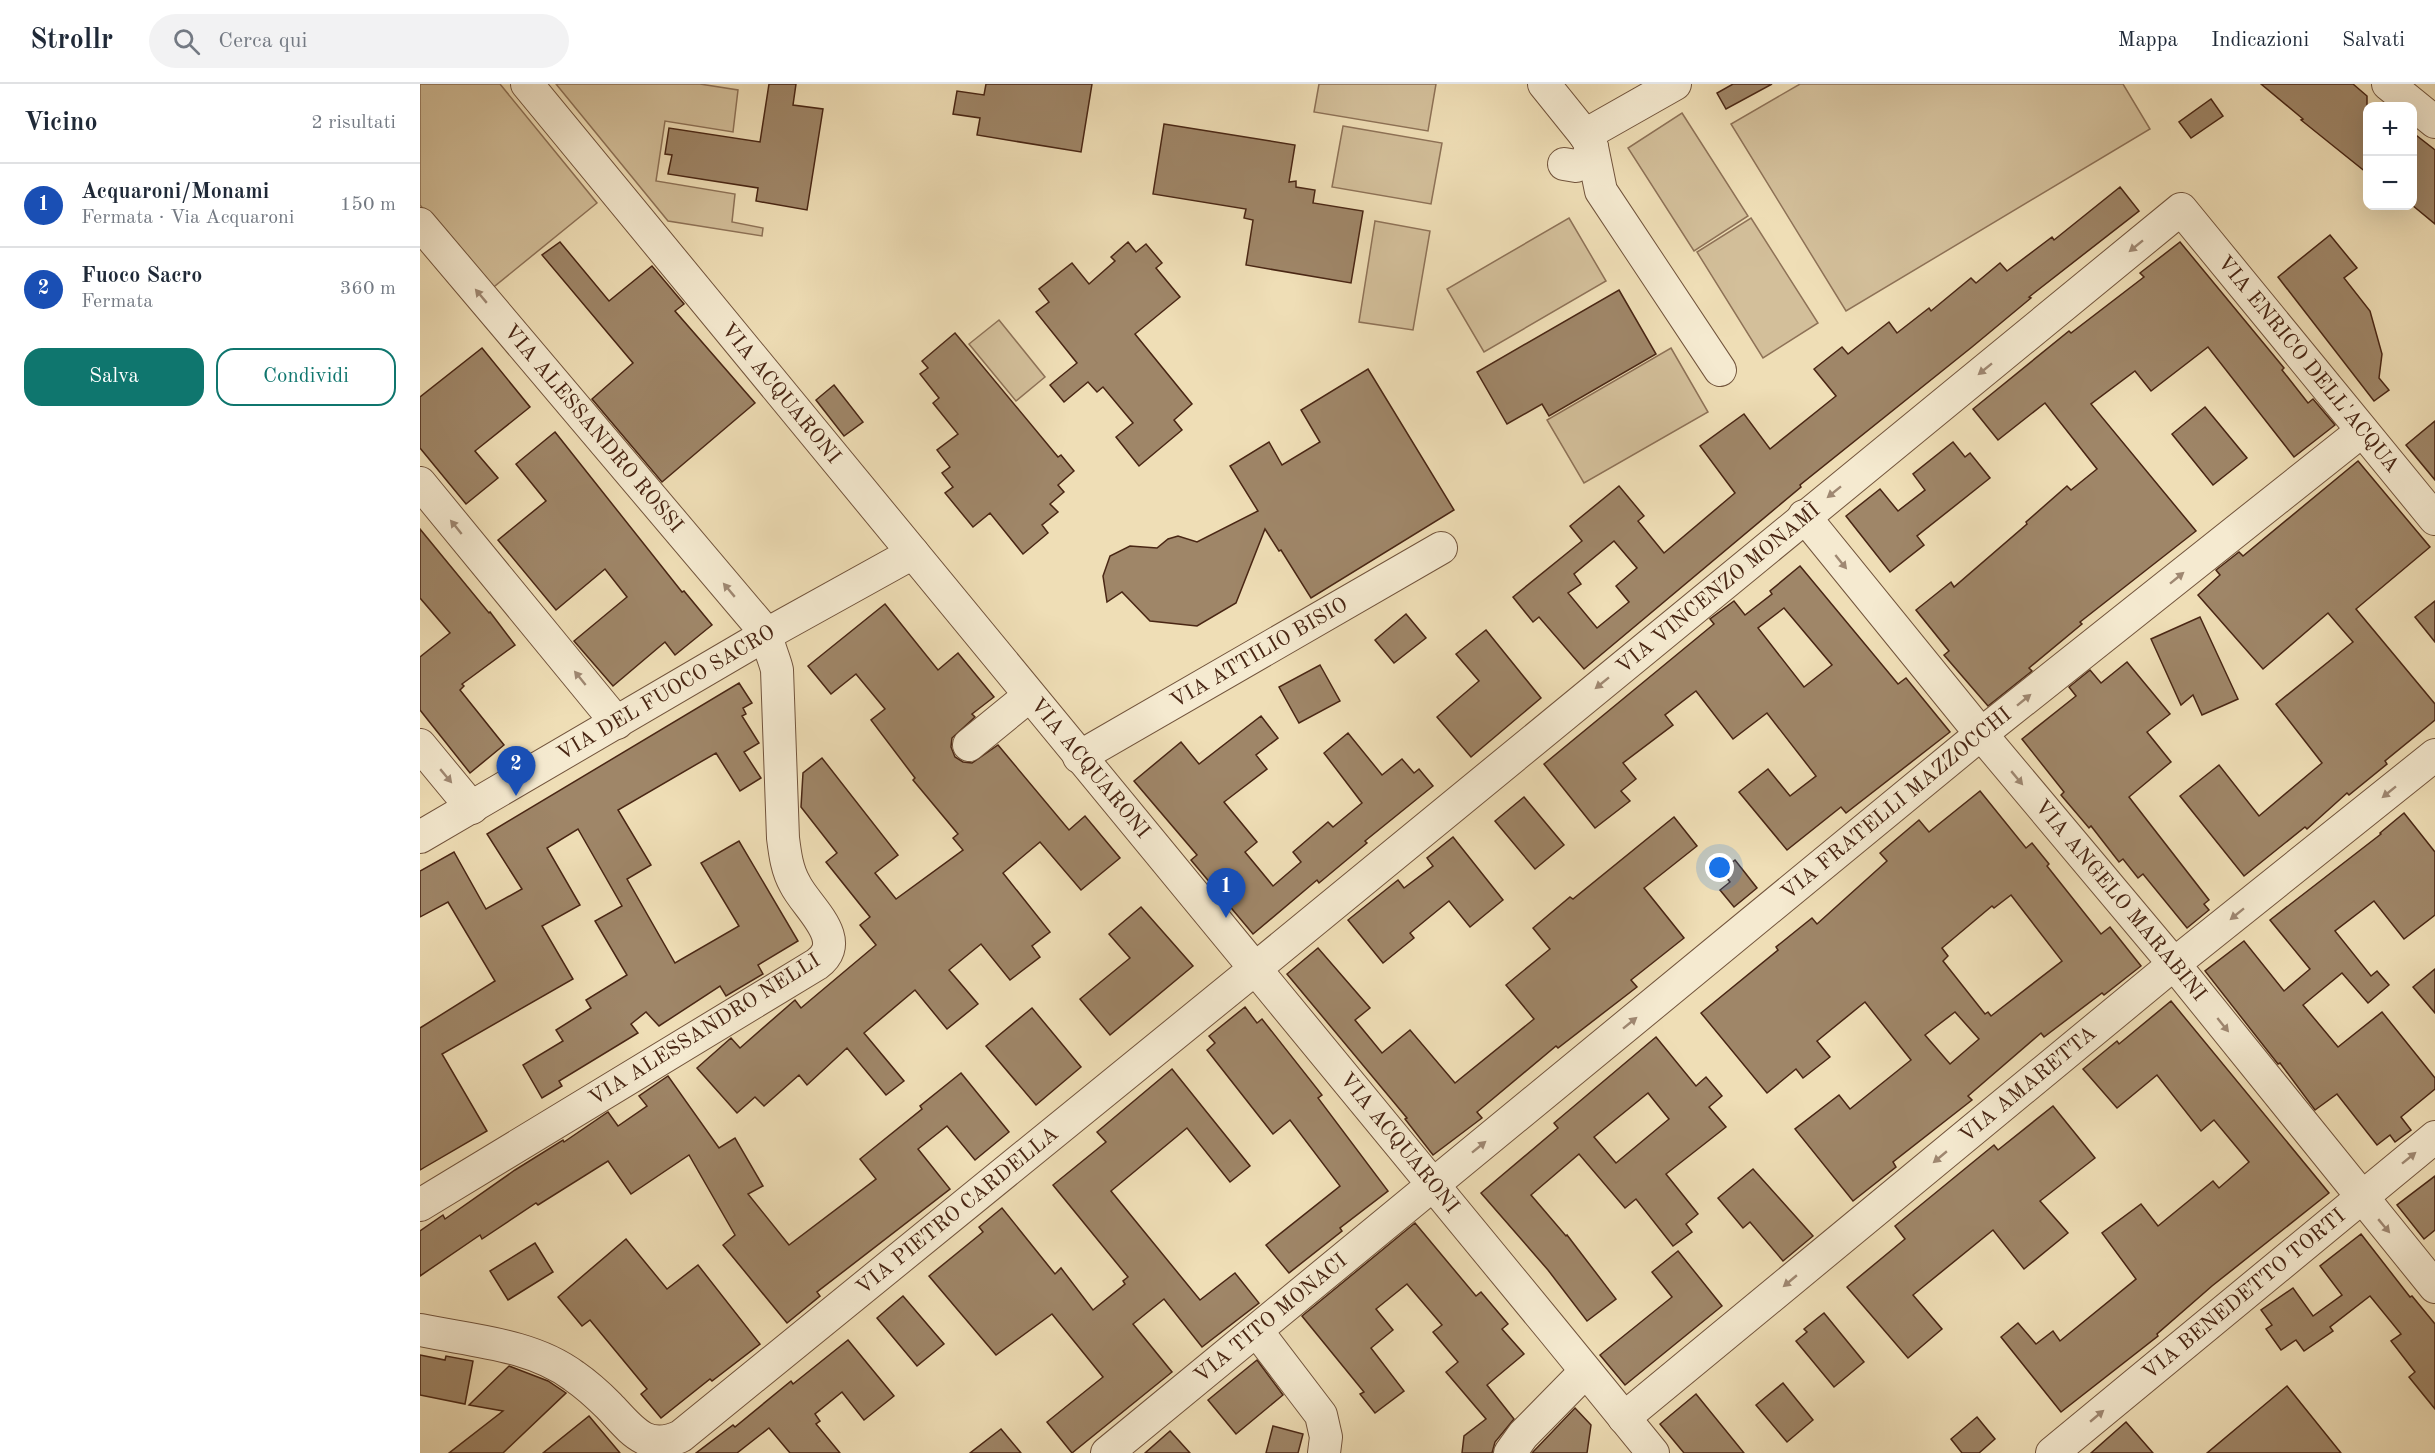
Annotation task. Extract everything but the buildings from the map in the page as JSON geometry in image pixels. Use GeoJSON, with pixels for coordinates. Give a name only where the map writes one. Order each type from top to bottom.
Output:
{"type":"FeatureCollection","features":[{"type":"Feature","properties":{"kind":"street","name":"VIA ACQUARONI"},"geometry":{"type":"LineString","coordinates":[[527,84],[1079,757],[1185,881],[1653,1453]]}},
{"type":"Feature","properties":{"kind":"street"},"geometry":{"type":"LineString","coordinates":[[1544,84],[1588,141],[1602,191],[1720,370]]}},
{"type":"Feature","properties":{"kind":"street"},"geometry":{"type":"LineString","coordinates":[[1588,141],[1675,84]]}},
{"type":"Feature","properties":{"kind":"street"},"geometry":{"type":"LineString","coordinates":[[2388,84],[2435,122]]}},
{"type":"Feature","properties":{"kind":"street"},"geometry":{"type":"LineString","coordinates":[[1564,164],[1576,166],[1586,160],[1588,141]]}},
{"type":"Feature","properties":{"kind":"street","name":"VIA ENRICO DELL'ACQUA"},"geometry":{"type":"LineString","coordinates":[[2181,209],[2435,519]]}},
{"type":"Feature","properties":{"kind":"street","name":"VIA VINCENZO MONAMÌ"},"geometry":{"type":"LineString","coordinates":[[1256,968],[1804,516],[2181,209]]}},
{"type":"Feature","properties":{"kind":"street","name":"VIA ALESSANDRO ROSSI"},"geometry":{"type":"LineString","coordinates":[[420,225],[767,634]]}},
{"type":"Feature","properties":{"kind":"street","name":"VIA FRATELLI MAZZOCCHI"},"geometry":{"type":"LineString","coordinates":[[1434,1184],[1981,734],[2362,431]]}},
{"type":"Feature","properties":{"kind":"street"},"geometry":{"type":"LineString","coordinates":[[420,483],[617,723]]}},
{"type":"Feature","properties":{"kind":"street","name":"VIA ANGELO MARABINI"},"geometry":{"type":"LineString","coordinates":[[1804,516],[1981,734],[2174,964],[2435,1287]]}},
{"type":"Feature","properties":{"kind":"street","name":"VIA ATTILIO BISIO"},"geometry":{"type":"LineString","coordinates":[[1079,757],[1441,548]]}},
{"type":"Feature","properties":{"kind":"street","name":"VIA DEL FUOCO SACRO"},"geometry":{"type":"LineString","coordinates":[[420,837],[767,634],[913,553]]}},
{"type":"Feature","properties":{"kind":"street","name":"VIA ALESSANDRO NELLI"},"geometry":{"type":"LineString","coordinates":[[420,1205],[825,957],[828,946],[827,931],[798,890],[787,864],[783,838],[777,670],[773,654],[768,646],[767,634]]}},
{"type":"Feature","properties":{"kind":"street"},"geometry":{"type":"LineString","coordinates":[[969,745],[1029,696]]}},
{"type":"Feature","properties":{"kind":"street"},"geometry":{"type":"LineString","coordinates":[[420,745],[472,808]]}},
{"type":"Feature","properties":{"kind":"street","name":"VIA AMARETTA"},"geometry":{"type":"LineString","coordinates":[[1624,1418],[2174,964],[2435,755]]}},
{"type":"Feature","properties":{"kind":"street","name":"VIA PIETRO CARDELLA"},"geometry":{"type":"LineString","coordinates":[[420,1330],[539,1356],[564,1370],[595,1393],[638,1437],[655,1443],[668,1442],[681,1436],[1256,968]]}},
{"type":"Feature","properties":{"kind":"street","name":"VIA BENEDETTO TORTI"},"geometry":{"type":"LineString","coordinates":[[2052,1453],[2435,1137]]}},
{"type":"Feature","properties":{"kind":"street","name":"VIA TITO MONACI"},"geometry":{"type":"LineString","coordinates":[[1107,1453],[1434,1184]]}},
{"type":"Feature","properties":{"kind":"street"},"geometry":{"type":"LineString","coordinates":[[1257,1331],[1318,1409],[1325,1430],[1324,1453]]}},
{"type":"Feature","properties":{"kind":"street"},"geometry":{"type":"LineString","coordinates":[[1510,1453],[1523,1435],[1585,1372]]}},
{"type":"Feature","properties":{"kind":"shaded area"},"geometry":{"type":"Polygon","coordinates":[[[420,84],[500,84],[597,203],[490,290],[420,205],[420,84]]]}},
{"type":"Feature","properties":{"kind":"shaded area"},"geometry":{"type":"Polygon","coordinates":[[[556,84],[700,84],[738,90],[733,132],[665,121],[656,181],[735,194],[732,222],[763,228],[762,236],[668,221],[556,84]]]}},
{"type":"Feature","properties":{"kind":"shaded area"},"geometry":{"type":"Polygon","coordinates":[[[1319,84],[1436,84],[1428,131],[1314,112],[1319,84]]]}},
{"type":"Feature","properties":{"kind":"shaded area"},"geometry":{"type":"Polygon","coordinates":[[[1800,84],[2123,84],[2150,129],[1846,311],[1731,124],[1800,84]]]}},
{"type":"Feature","properties":{"kind":"shaded area"},"geometry":{"type":"Polygon","coordinates":[[[1682,113],[1748,216],[1694,251],[1628,148],[1682,113]]]}},
{"type":"Feature","properties":{"kind":"shaded area"},"geometry":{"type":"Polygon","coordinates":[[[1343,126],[1442,143],[1431,204],[1332,187],[1343,126]]]}},
{"type":"Feature","properties":{"kind":"shaded area"},"geometry":{"type":"Polygon","coordinates":[[[1569,218],[1606,281],[1484,352],[1447,289],[1569,218]]]}},
{"type":"Feature","properties":{"kind":"shaded area"},"geometry":{"type":"Polygon","coordinates":[[[1751,218],[1818,323],[1763,358],[1697,252],[1751,218]]]}},
{"type":"Feature","properties":{"kind":"shaded area"},"geometry":{"type":"Polygon","coordinates":[[[1375,221],[1430,231],[1413,330],[1359,322],[1375,221]]]}},
{"type":"Feature","properties":{"kind":"shaded area"},"geometry":{"type":"Polygon","coordinates":[[[999,320],[1045,377],[1016,401],[969,344],[999,320]]]}},
{"type":"Feature","properties":{"kind":"shaded area"},"geometry":{"type":"Polygon","coordinates":[[[1671,348],[1708,412],[1584,483],[1547,420],[1671,348]]]}},
{"type":"Feature","properties":{"kind":"place","name":"Fuoco Sacro"},"geometry":{"type":"Point","coordinates":[516,796]}},
{"type":"Feature","properties":{"kind":"place","name":"Acquaroni/Monami"},"geometry":{"type":"Point","coordinates":[1226,918]}}]}
